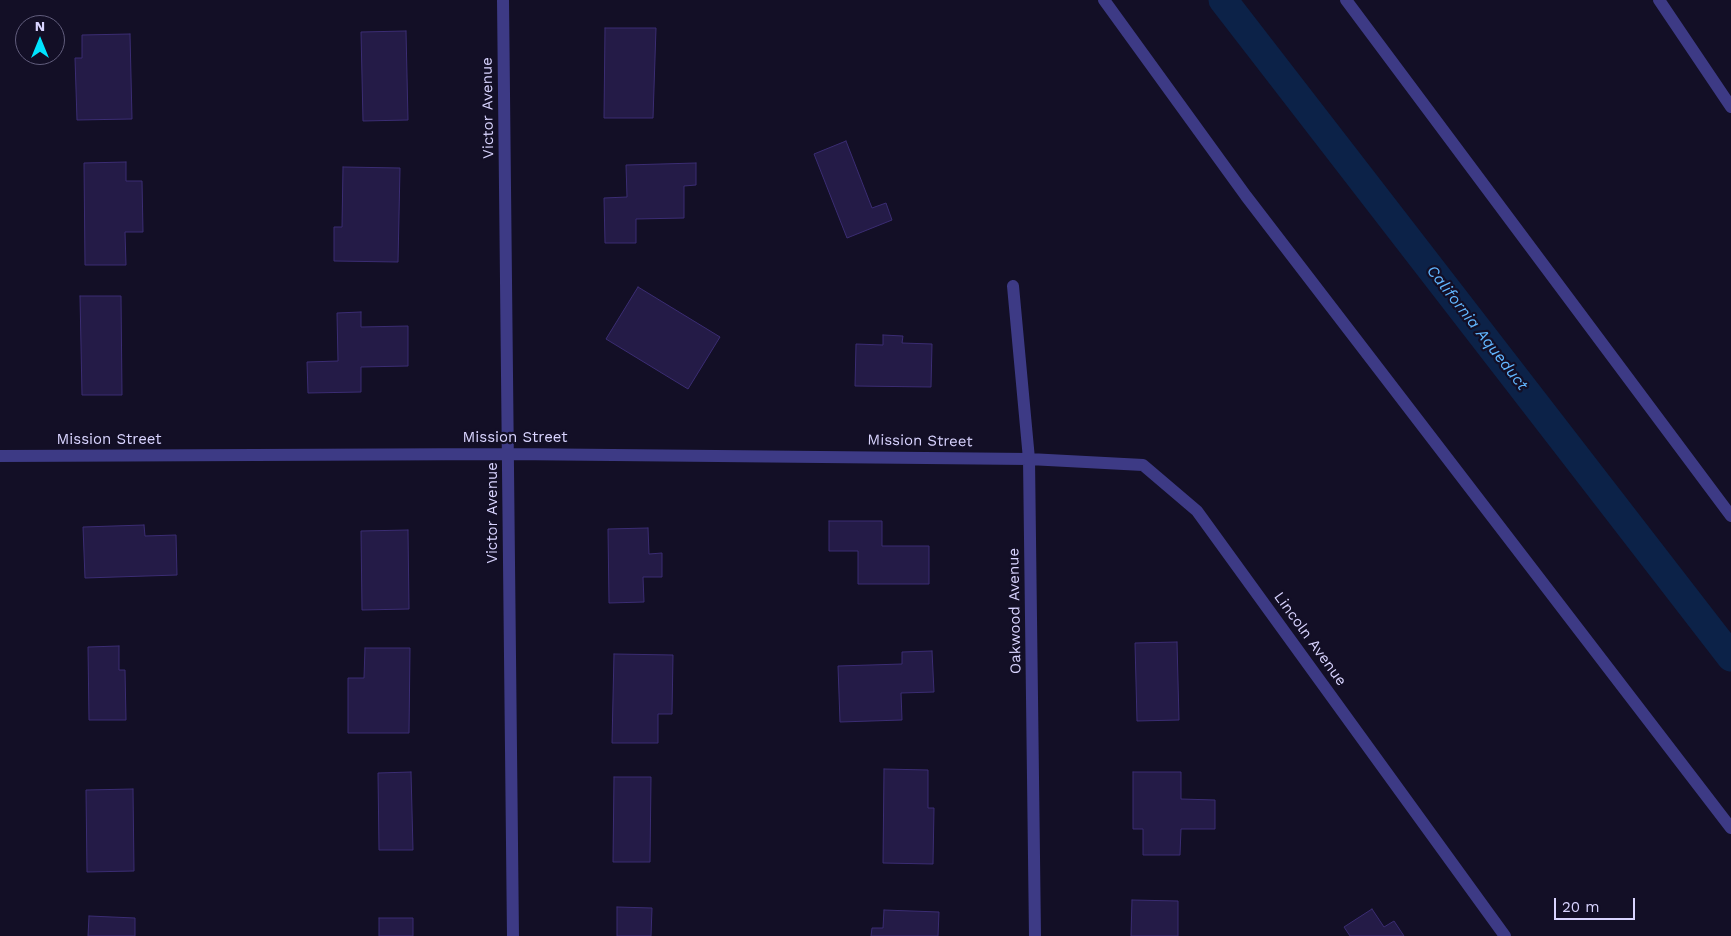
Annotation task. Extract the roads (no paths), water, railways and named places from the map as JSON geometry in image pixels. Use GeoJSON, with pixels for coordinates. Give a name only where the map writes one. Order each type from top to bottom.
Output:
{"type":"FeatureCollection","features":[{"type":"Feature","properties":{"kind":"street","name":"Victor Avenue"},"geometry":{"type":"LineString","coordinates":[[503,0],[513,936]]}},
{"type":"Feature","properties":{"kind":"street"},"geometry":{"type":"LineString","coordinates":[[1104,0],[1246,196],[1731,828]]}},
{"type":"Feature","properties":{"kind":"street"},"geometry":{"type":"LineString","coordinates":[[1346,0],[1731,516]]}},
{"type":"Feature","properties":{"kind":"street"},"geometry":{"type":"LineString","coordinates":[[1659,0],[1731,107]]}},
{"type":"Feature","properties":{"kind":"street","name":"Oakwood Avenue"},"geometry":{"type":"LineString","coordinates":[[1013,286],[1029,459],[1035,936]]}},
{"type":"Feature","properties":{"kind":"street","name":"Mission Street"},"geometry":{"type":"LineString","coordinates":[[0,456],[509,454],[1029,459]]}},
{"type":"Feature","properties":{"kind":"street","name":"Lincoln Avenue"},"geometry":{"type":"LineString","coordinates":[[1029,459],[1143,465],[1197,511],[1505,936]]}},
{"type":"Feature","properties":{"kind":"waterway","name":"California Aqueduct"},"geometry":{"type":"LineString","coordinates":[[1223,0],[1731,657]]}}]}
